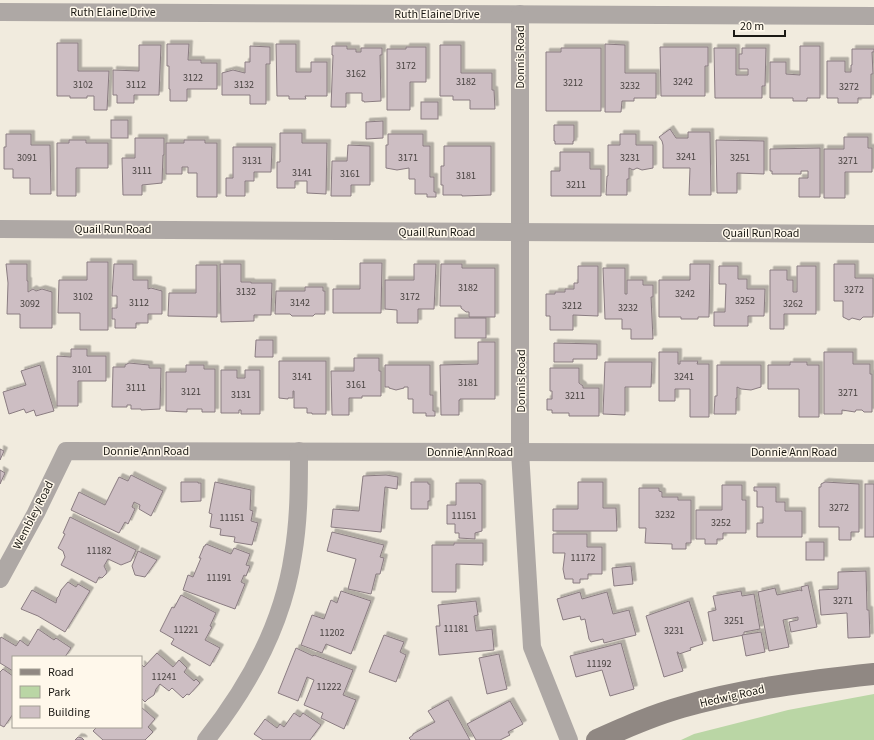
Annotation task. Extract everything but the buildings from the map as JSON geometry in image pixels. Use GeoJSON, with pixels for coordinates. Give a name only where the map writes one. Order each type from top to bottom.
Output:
{"type":"FeatureCollection","features":[{"type":"Feature","properties":{"kind":"street","name":"Ruth Elaine Drive"},"geometry":{"type":"LineString","coordinates":[[0,12],[874,16]]}},
{"type":"Feature","properties":{"kind":"street","name":"Donnis Road"},"geometry":{"type":"LineString","coordinates":[[520,14],[520,452],[532,647],[569,740]]}},
{"type":"Feature","properties":{"kind":"street","name":"Quail Run Road"},"geometry":{"type":"LineString","coordinates":[[0,229],[874,234]]}},
{"type":"Feature","properties":{"kind":"street","name":"Donnie Ann Road"},"geometry":{"type":"LineString","coordinates":[[66,451],[874,453]]}},
{"type":"Feature","properties":{"kind":"street","name":"Wembley Road"},"geometry":{"type":"LineString","coordinates":[[0,579],[36,513],[66,451]]}},
{"type":"Feature","properties":{"kind":"street"},"geometry":{"type":"LineString","coordinates":[[206,740],[233,705],[255,668],[272,630],[285,592],[294,554],[298,517],[299,451]]}},
{"type":"Feature","properties":{"kind":"street","name":"Hedwig Road"},"geometry":{"type":"LineString","coordinates":[[597,740],[681,707],[726,696],[774,686],[874,674]]}},
{"type":"Feature","properties":{"kind":"green space"},"geometry":{"type":"Polygon","coordinates":[[[874,694],[874,740],[681,740],[694,734],[788,710],[874,694]]]}}]}
